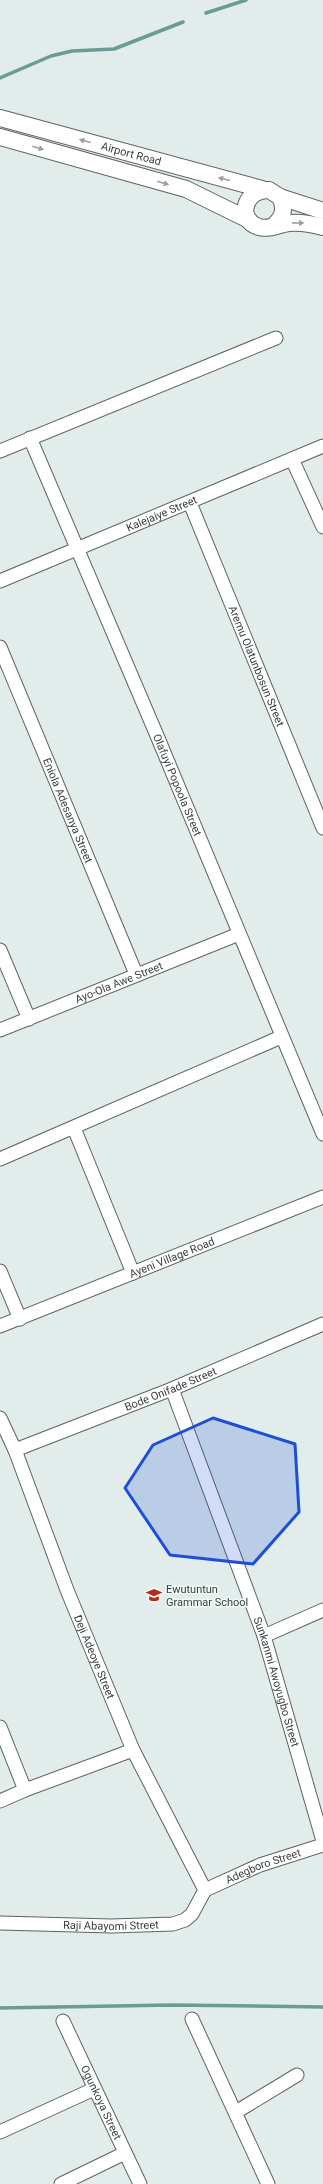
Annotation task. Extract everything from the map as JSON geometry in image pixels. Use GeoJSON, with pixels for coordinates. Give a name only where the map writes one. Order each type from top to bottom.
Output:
{"type":"FeatureCollection","features":[{"type":"Feature","properties":{"kind":"main road","name":"Airport Road"},"geometry":{"type":"LineString","coordinates":[[0,118],[262,189]]}},
{"type":"Feature","properties":{"kind":"main road","name":"Airport Road"},"geometry":{"type":"LineString","coordinates":[[0,137],[186,189],[249,220]]}},
{"type":"Feature","properties":{"kind":"main road"},"geometry":{"type":"LineString","coordinates":[[323,211],[280,197],[275,192],[262,189],[255,191],[247,201],[245,207],[249,220],[260,227],[298,223],[323,227]]}},
{"type":"Feature","properties":{"kind":"main road"},"geometry":{"type":"LineString","coordinates":[[273,226],[278,222],[284,210],[280,197]]}},
{"type":"Feature","properties":{"kind":"street"},"geometry":{"type":"LineString","coordinates":[[0,451],[276,338]]}},
{"type":"Feature","properties":{"kind":"street","name":"Olafuyi Popoola Street"},"geometry":{"type":"LineString","coordinates":[[30,438],[78,548],[281,1037],[323,1134]]}},
{"type":"Feature","properties":{"kind":"street","name":"Kalejaiye Street"},"geometry":{"type":"LineString","coordinates":[[0,582],[323,446]]}},
{"type":"Feature","properties":{"kind":"street"},"geometry":{"type":"LineString","coordinates":[[292,459],[323,527]]}},
{"type":"Feature","properties":{"kind":"street","name":"Aremu Olatunbosun Street"},"geometry":{"type":"LineString","coordinates":[[190,503],[323,828]]}},
{"type":"Feature","properties":{"kind":"street","name":"Eniola Adesanya Street"},"geometry":{"type":"LineString","coordinates":[[0,647],[136,974]]}},
{"type":"Feature","properties":{"kind":"street","name":"Ayo-Ola Awe Street"},"geometry":{"type":"LineString","coordinates":[[0,1030],[238,934]]}},
{"type":"Feature","properties":{"kind":"street"},"geometry":{"type":"LineString","coordinates":[[0,950],[28,1019]]}},
{"type":"Feature","properties":{"kind":"street"},"geometry":{"type":"LineString","coordinates":[[0,1159],[281,1037]]}},
{"type":"Feature","properties":{"kind":"street"},"geometry":{"type":"LineString","coordinates":[[74,1128],[133,1273]]}},
{"type":"Feature","properties":{"kind":"street","name":"Ayeni Village Road"},"geometry":{"type":"LineString","coordinates":[[0,1326],[323,1197]]}},
{"type":"Feature","properties":{"kind":"street"},"geometry":{"type":"LineString","coordinates":[[0,1271],[20,1318]]}},
{"type":"Feature","properties":{"kind":"street","name":"Bode Onifade Street"},"geometry":{"type":"LineString","coordinates":[[15,1450],[172,1389],[323,1324]]}},
{"type":"Feature","properties":{"kind":"street","name":"Sunkanmi Awoyugbo Street"},"geometry":{"type":"LineString","coordinates":[[172,1389],[264,1636],[323,1841]]}},
{"type":"Feature","properties":{"kind":"street","name":"Deji Adeoye Street"},"geometry":{"type":"LineString","coordinates":[[0,1418],[15,1450],[67,1590],[133,1750],[205,1890]]}},
{"type":"Feature","properties":{"kind":"street"},"geometry":{"type":"LineString","coordinates":[[264,1636],[323,1610]]}},
{"type":"Feature","properties":{"kind":"street"},"geometry":{"type":"LineString","coordinates":[[0,1727],[25,1790]]}},
{"type":"Feature","properties":{"kind":"street"},"geometry":{"type":"LineString","coordinates":[[0,1801],[25,1790],[133,1750]]}},
{"type":"Feature","properties":{"kind":"street","name":"Adegboro Street"},"geometry":{"type":"LineString","coordinates":[[205,1890],[260,1865],[323,1845]]}},
{"type":"Feature","properties":{"kind":"street","name":"Raji Abayomi Street"},"geometry":{"type":"LineString","coordinates":[[0,1923],[112,1926],[173,1924],[185,1920],[192,1914],[205,1890]]}},
{"type":"Feature","properties":{"kind":"street"},"geometry":{"type":"LineString","coordinates":[[192,2019],[268,2184]]}},
{"type":"Feature","properties":{"kind":"street","name":"Ogunkoya Street"},"geometry":{"type":"LineString","coordinates":[[63,2021],[94,2090],[140,2184]]}},
{"type":"Feature","properties":{"kind":"street"},"geometry":{"type":"LineString","coordinates":[[236,2112],[297,2075]]}},
{"type":"Feature","properties":{"kind":"street"},"geometry":{"type":"LineString","coordinates":[[0,2132],[94,2090]]}},
{"type":"Feature","properties":{"kind":"street"},"geometry":{"type":"LineString","coordinates":[[61,2184],[125,2153]]}},
{"type":"Feature","properties":{"kind":"highlighted area"},"geometry":{"type":"Polygon","coordinates":[[[213,1418],[295,1444],[299,1512],[253,1564],[170,1555],[125,1488],[153,1445],[213,1418]]]}},
{"type":"Feature","properties":{"kind":"waterway"},"geometry":{"type":"LineString","coordinates":[[206,13],[246,0]]}},
{"type":"Feature","properties":{"kind":"waterway"},"geometry":{"type":"LineString","coordinates":[[0,78],[51,56],[72,51],[114,49],[183,22]]}},
{"type":"Feature","properties":{"kind":"waterway"},"geometry":{"type":"LineString","coordinates":[[0,2008],[172,2005],[323,2007]]}},
{"type":"Feature","properties":{"kind":"place","name":"Ewutuntun Grammar School"},"geometry":{"type":"Point","coordinates":[154,1595]}}]}
